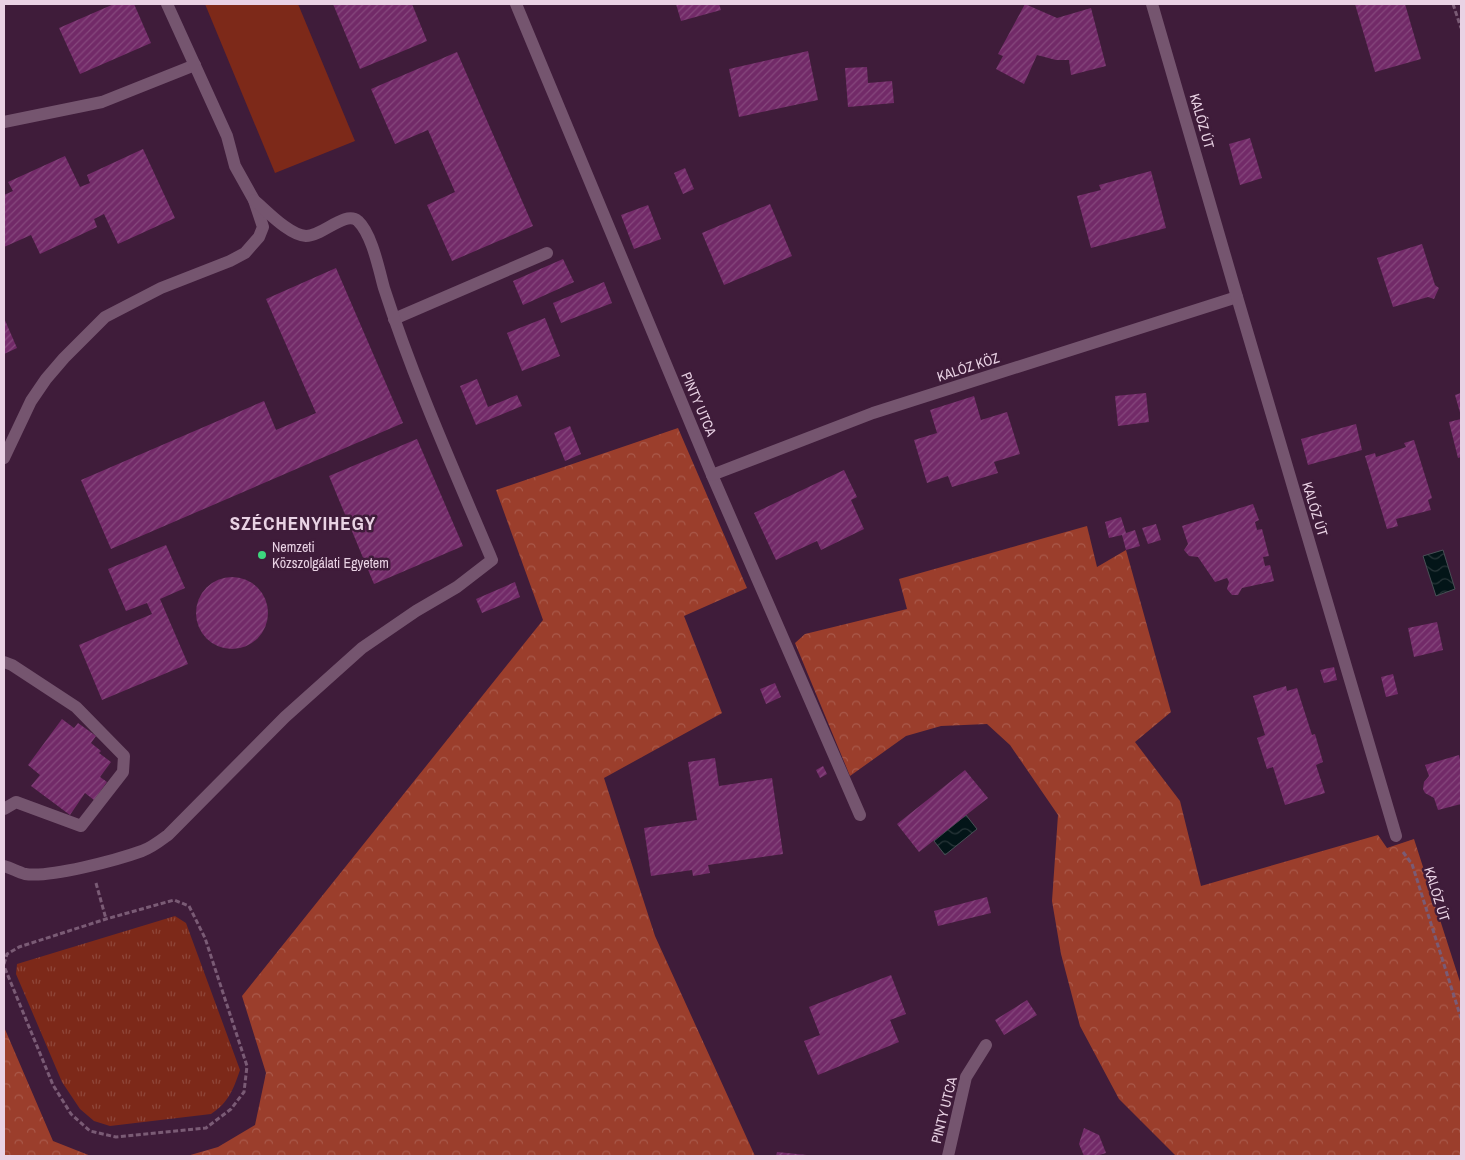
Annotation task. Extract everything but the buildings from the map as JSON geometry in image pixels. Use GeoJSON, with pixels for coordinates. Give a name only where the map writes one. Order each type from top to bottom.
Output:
{"type":"FeatureCollection","features":[{"type":"Feature","properties":{"kind":"street"},"geometry":{"type":"LineString","coordinates":[[4,458],[31,401],[46,379],[105,317],[161,288],[230,261],[245,253],[259,237],[262,227],[254,200],[235,166],[227,136],[167,4]]}},
{"type":"Feature","properties":{"kind":"street","name":"PINTY UTCA"},"geometry":{"type":"LineString","coordinates":[[516,4],[712,474],[860,814]]}},
{"type":"Feature","properties":{"kind":"street","name":"KALÓZ ÚT"},"geometry":{"type":"LineString","coordinates":[[1152,4],[1236,297],[1396,836]]}},
{"type":"Feature","properties":{"kind":"street"},"geometry":{"type":"LineString","coordinates":[[4,122],[102,102],[195,65]]}},
{"type":"Feature","properties":{"kind":"street"},"geometry":{"type":"LineString","coordinates":[[4,866],[25,874],[46,874],[92,865],[143,851],[168,835],[285,717],[362,648],[416,611],[457,587],[492,560],[415,379],[369,240],[362,225],[356,219],[348,218],[340,220],[334,226],[315,234],[300,235],[289,230],[254,200]]}},
{"type":"Feature","properties":{"kind":"street"},"geometry":{"type":"LineString","coordinates":[[394,319],[547,253]]}},
{"type":"Feature","properties":{"kind":"street","name":"KALÓZ KÖZ"},"geometry":{"type":"LineString","coordinates":[[712,474],[873,413],[1236,297]]}},
{"type":"Feature","properties":{"kind":"street"},"geometry":{"type":"LineString","coordinates":[[4,662],[12,665],[76,707],[124,756],[123,772],[81,826],[16,802],[4,809]]}},
{"type":"Feature","properties":{"kind":"street","name":"PINTY UTCA"},"geometry":{"type":"LineString","coordinates":[[948,1156],[966,1077],[986,1046]]}},
{"type":"Feature","properties":{"kind":"path"},"geometry":{"type":"LineString","coordinates":[[1453,4],[1461,28]]}},
{"type":"Feature","properties":{"kind":"path","name":"KALÓZ ÚT"},"geometry":{"type":"LineString","coordinates":[[1396,836],[1398,845],[1412,864],[1461,1018]]}},
{"type":"Feature","properties":{"kind":"path"},"geometry":{"type":"LineString","coordinates":[[92,865],[106,919]]}},
{"type":"Feature","properties":{"kind":"path"},"geometry":{"type":"LineString","coordinates":[[174,900],[189,906],[206,938],[247,1066],[244,1092],[231,1109],[206,1128],[116,1137],[90,1131],[71,1114],[53,1085],[4,965],[7,954],[19,947],[106,919],[174,900]]}},
{"type":"Feature","properties":{"kind":"green space"},"geometry":{"type":"Polygon","coordinates":[[[205,4],[298,4],[355,141],[275,173],[205,4]]]}},
{"type":"Feature","properties":{"kind":"green space"},"geometry":{"type":"Polygon","coordinates":[[[678,428],[747,588],[684,616],[722,713],[604,778],[655,936],[755,1156],[187,1156],[218,1147],[255,1125],[266,1073],[242,996],[543,620],[496,490],[678,428]]]}},
{"type":"Feature","properties":{"kind":"green space"},"geometry":{"type":"Polygon","coordinates":[[[1087,526],[1097,567],[1126,550],[1171,712],[1135,742],[1180,801],[1201,886],[1378,835],[1387,848],[1414,839],[1461,985],[1461,1156],[1176,1156],[1119,1099],[1080,1026],[1061,954],[1052,901],[1058,815],[1010,745],[987,724],[941,726],[906,736],[850,776],[795,643],[805,634],[907,609],[899,579],[1087,526]]]}},
{"type":"Feature","properties":{"kind":"green space"},"geometry":{"type":"Polygon","coordinates":[[[175,916],[186,923],[240,1070],[235,1084],[230,1095],[222,1105],[211,1114],[110,1126],[94,1121],[80,1109],[62,1082],[16,974],[17,964],[175,916]]]}},
{"type":"Feature","properties":{"kind":"green space"},"geometry":{"type":"Polygon","coordinates":[[[4,1027],[53,1141],[91,1156],[4,1156],[4,1027]]]}},
{"type":"Feature","properties":{"kind":"water"},"geometry":{"type":"Polygon","coordinates":[[[1443,550],[1455,589],[1436,596],[1423,556],[1443,550]]]}},
{"type":"Feature","properties":{"kind":"water"},"geometry":{"type":"Polygon","coordinates":[[[966,815],[977,829],[945,855],[934,841],[966,815]]]}},
{"type":"Feature","properties":{"kind":"place","name":"Nemzeti Közszolgálati Egyetem"},"geometry":{"type":"Point","coordinates":[262,555]}},
{"type":"Feature","properties":{"kind":"district","name":"SZÉCHENYIHEGY"},"geometry":{"type":"Point","coordinates":[303,523]}}]}
